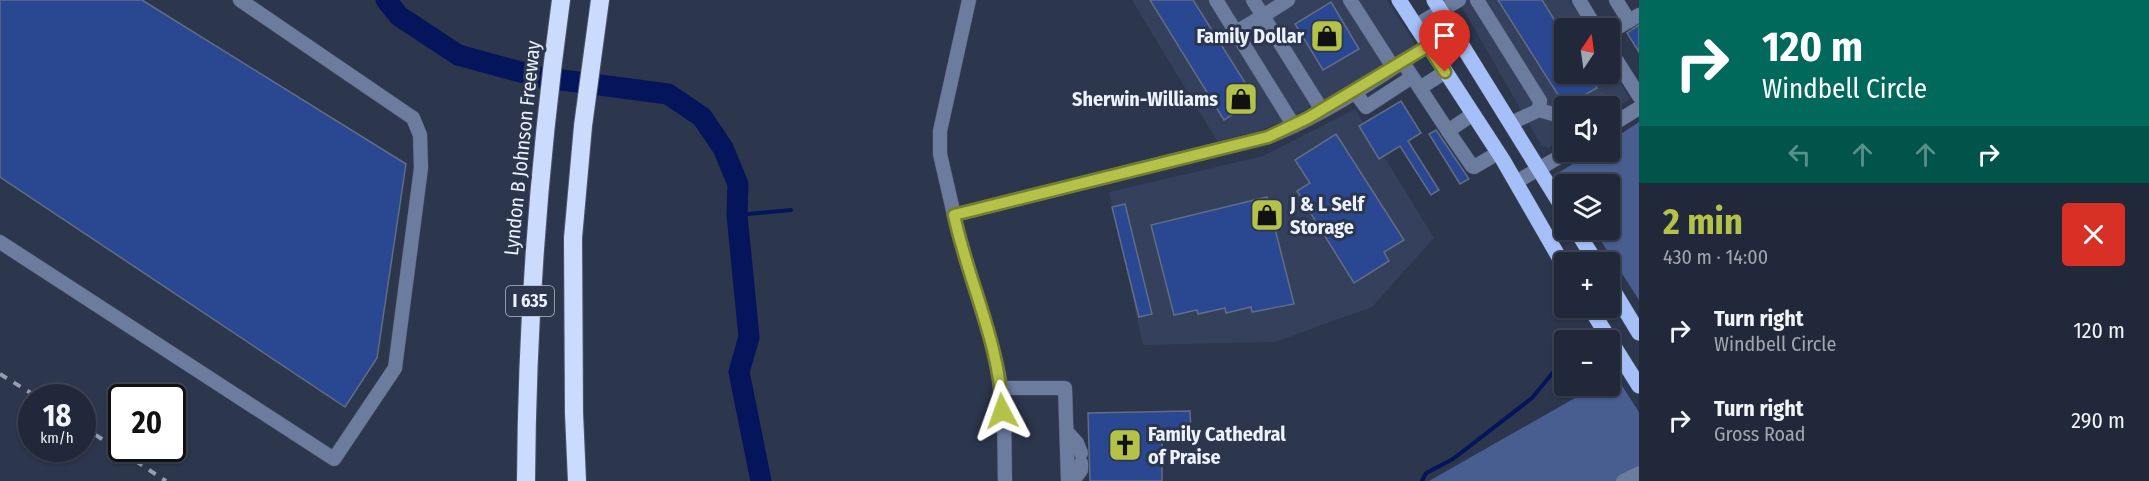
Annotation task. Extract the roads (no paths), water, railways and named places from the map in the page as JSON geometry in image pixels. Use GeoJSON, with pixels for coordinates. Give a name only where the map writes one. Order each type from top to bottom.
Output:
{"type":"FeatureCollection","features":[{"type":"Feature","properties":{"kind":"highway","name":"Lyndon B Johnson Freeway"},"geometry":{"type":"LineString","coordinates":[[526,481],[529,310],[545,121],[561,0]]}},
{"type":"Feature","properties":{"kind":"highway","name":"I 635"},"geometry":{"type":"LineString","coordinates":[[577,481],[574,413],[573,238],[583,126],[600,0]]}},
{"type":"Feature","properties":{"kind":"main road"},"geometry":{"type":"LineString","coordinates":[[1399,0],[1498,153],[1556,252]]}},
{"type":"Feature","properties":{"kind":"main road"},"geometry":{"type":"LineString","coordinates":[[1438,6],[1554,194]]}},
{"type":"Feature","properties":{"kind":"main road"},"geometry":{"type":"LineString","coordinates":[[1620,302],[1639,333]]}},
{"type":"Feature","properties":{"kind":"main road"},"geometry":{"type":"LineString","coordinates":[[1596,318],[1639,386]]}},
{"type":"Feature","properties":{"kind":"street"},"geometry":{"type":"LineString","coordinates":[[0,242],[334,459],[394,368],[421,168],[420,135],[412,118],[240,0]]}},
{"type":"Feature","properties":{"kind":"street"},"geometry":{"type":"LineString","coordinates":[[969,0],[940,131],[940,154],[964,258],[985,316],[1001,388],[1005,481]]}},
{"type":"Feature","properties":{"kind":"street"},"geometry":{"type":"LineString","coordinates":[[1216,0],[1294,126]]}},
{"type":"Feature","properties":{"kind":"street"},"geometry":{"type":"LineString","coordinates":[[1253,0],[1322,110]]}},
{"type":"Feature","properties":{"kind":"street"},"geometry":{"type":"LineString","coordinates":[[1236,32],[1288,0]]}},
{"type":"Feature","properties":{"kind":"street"},"geometry":{"type":"LineString","coordinates":[[1350,0],[1397,64],[1416,82],[1472,166],[1498,153]]}},
{"type":"Feature","properties":{"kind":"street"},"geometry":{"type":"LineString","coordinates":[[1415,26],[1438,6],[1459,0]]}},
{"type":"Feature","properties":{"kind":"street"},"geometry":{"type":"LineString","coordinates":[[1477,0],[1540,101],[1539,110]]}},
{"type":"Feature","properties":{"kind":"street"},"geometry":{"type":"LineString","coordinates":[[1579,0],[1590,18]]}},
{"type":"Feature","properties":{"kind":"street"},"geometry":{"type":"LineString","coordinates":[[1616,0],[1634,18],[1620,26]]}},
{"type":"Feature","properties":{"kind":"street"},"geometry":{"type":"LineString","coordinates":[[954,215],[1254,141],[1294,126],[1453,30]]}},
{"type":"Feature","properties":{"kind":"street"},"geometry":{"type":"LineString","coordinates":[[1620,66],[1639,96]]}},
{"type":"Feature","properties":{"kind":"street"},"geometry":{"type":"LineString","coordinates":[[1354,91],[1366,107],[1416,82],[1445,72]]}},
{"type":"Feature","properties":{"kind":"street"},"geometry":{"type":"LineString","coordinates":[[1620,117],[1639,108]]}},
{"type":"Feature","properties":{"kind":"street"},"geometry":{"type":"LineString","coordinates":[[1511,123],[1539,110],[1554,114]]}},
{"type":"Feature","properties":{"kind":"street"},"geometry":{"type":"LineString","coordinates":[[1448,131],[1473,114]]}},
{"type":"Feature","properties":{"kind":"street"},"geometry":{"type":"LineString","coordinates":[[1516,182],[1554,160]]}},
{"type":"Feature","properties":{"kind":"street"},"geometry":{"type":"LineString","coordinates":[[1001,388],[1065,388],[1068,481]]}},
{"type":"Feature","properties":{"kind":"street"},"geometry":{"type":"LineString","coordinates":[[1067,432],[1077,443],[1081,458],[1081,471],[1073,481]]}},
{"type":"Feature","properties":{"kind":"street"},"geometry":{"type":"LineString","coordinates":[[1623,481],[1639,473]]}},
{"type":"Feature","properties":{"kind":"waterway"},"geometry":{"type":"LineString","coordinates":[[386,0],[399,16],[458,55],[539,77],[668,94],[702,117],[723,148],[738,184],[737,215],[749,337],[739,372],[761,481]]}},
{"type":"Feature","properties":{"kind":"waterway"},"geometry":{"type":"LineString","coordinates":[[737,215],[791,210]]}},
{"type":"Feature","properties":{"kind":"waterway"},"geometry":{"type":"LineString","coordinates":[[1422,481],[1426,473],[1453,459],[1532,398],[1554,371]]}},
{"type":"Feature","properties":{"kind":"railway"},"geometry":{"type":"LineString","coordinates":[[0,374],[18,385]]}},
{"type":"Feature","properties":{"kind":"railway"},"geometry":{"type":"LineString","coordinates":[[96,435],[166,481]]}},
{"type":"Feature","properties":{"kind":"place","name":"Family Dollar"},"geometry":{"type":"Point","coordinates":[1327,36]}},
{"type":"Feature","properties":{"kind":"place","name":"Sherwin-Williams"},"geometry":{"type":"Point","coordinates":[1241,99]}},
{"type":"Feature","properties":{"kind":"place","name":"J & L Self Storage"},"geometry":{"type":"Point","coordinates":[1267,215]}},
{"type":"Feature","properties":{"kind":"place","name":"Family Cathedral of Praise"},"geometry":{"type":"Point","coordinates":[1125,445]}}]}
